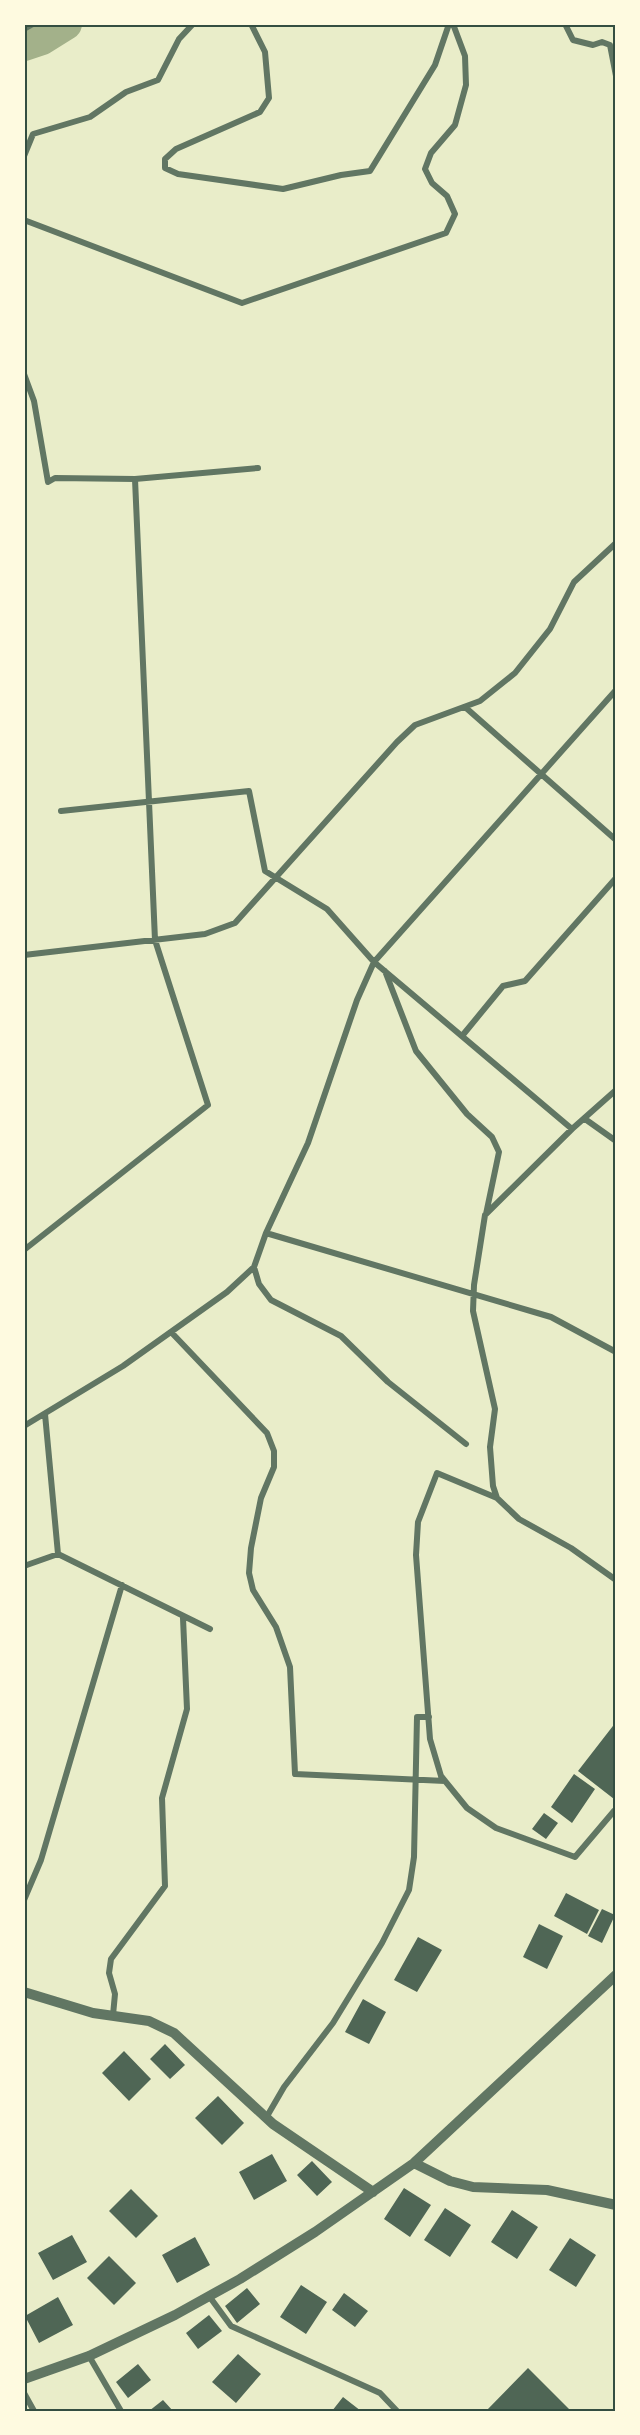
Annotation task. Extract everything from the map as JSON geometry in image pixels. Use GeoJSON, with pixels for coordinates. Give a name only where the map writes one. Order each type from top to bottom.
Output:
{"type":"FeatureCollection","features":[{"type":"Feature","properties":{"kind":"street"},"geometry":{"type":"LineString","coordinates":[[24,29],[33,24]]}},
{"type":"Feature","properties":{"kind":"street"},"geometry":{"type":"LineString","coordinates":[[24,156],[33,134],[90,117],[126,92],[158,80],[179,39],[193,24]]}},
{"type":"Feature","properties":{"kind":"street"},"geometry":{"type":"LineString","coordinates":[[251,24],[265,52],[269,98],[260,112],[176,149],[165,159],[165,168],[178,174],[283,189],[370,171],[435,65],[451,24]]}},
{"type":"Feature","properties":{"kind":"street"},"geometry":{"type":"LineString","coordinates":[[24,220],[242,303],[446,233],[455,214],[447,196],[432,183],[425,169],[431,153],[455,125],[466,86],[465,56],[451,24]]}},
{"type":"Feature","properties":{"kind":"street"},"geometry":{"type":"LineString","coordinates":[[565,24],[573,40],[592,45],[602,42],[610,45],[616,76]]}},
{"type":"Feature","properties":{"kind":"street"},"geometry":{"type":"LineString","coordinates":[[24,374],[34,401],[48,482],[55,478],[135,479],[258,468]]}},
{"type":"Feature","properties":{"kind":"street"},"geometry":{"type":"LineString","coordinates":[[24,1250],[208,1105],[155,940],[135,479]]}},
{"type":"Feature","properties":{"kind":"street"},"geometry":{"type":"LineString","coordinates":[[24,955],[206,934],[235,923],[275,876],[415,725],[480,701],[515,673],[550,628],[574,582],[616,543]]}},
{"type":"Feature","properties":{"kind":"street"},"geometry":{"type":"LineString","coordinates":[[24,1426],[123,1366],[227,1292],[254,1267],[266,1233],[308,1143],[357,1000],[374,962],[616,690]]}},
{"type":"Feature","properties":{"kind":"street"},"geometry":{"type":"LineString","coordinates":[[465,707],[616,840]]}},
{"type":"Feature","properties":{"kind":"street"},"geometry":{"type":"LineString","coordinates":[[61,811],[249,791],[265,871],[327,909],[374,962],[572,1129]]}},
{"type":"Feature","properties":{"kind":"street"},"geometry":{"type":"LineString","coordinates":[[462,1036],[503,986],[525,981],[616,878]]}},
{"type":"Feature","properties":{"kind":"street"},"geometry":{"type":"LineString","coordinates":[[385,971],[416,1051],[467,1114],[492,1137],[499,1152],[485,1215],[473,1295],[473,1311],[495,1409],[490,1447],[493,1486],[497,1498]]}},
{"type":"Feature","properties":{"kind":"street"},"geometry":{"type":"LineString","coordinates":[[485,1215],[572,1129],[616,1090]]}},
{"type":"Feature","properties":{"kind":"street"},"geometry":{"type":"LineString","coordinates":[[585,1119],[616,1141]]}},
{"type":"Feature","properties":{"kind":"street"},"geometry":{"type":"LineString","coordinates":[[266,1233],[550,1317],[616,1352]]}},
{"type":"Feature","properties":{"kind":"street"},"geometry":{"type":"LineString","coordinates":[[254,1267],[259,1284],[272,1300],[341,1336],[388,1382],[466,1444]]}},
{"type":"Feature","properties":{"kind":"street"},"geometry":{"type":"LineString","coordinates":[[171,1332],[267,1433],[274,1451],[273,1467],[261,1498],[251,1548],[249,1572],[253,1590],[276,1627],[290,1667],[295,1774],[446,1781]]}},
{"type":"Feature","properties":{"kind":"street"},"geometry":{"type":"LineString","coordinates":[[45,1414],[58,1554]]}},
{"type":"Feature","properties":{"kind":"street"},"geometry":{"type":"LineString","coordinates":[[616,1580],[571,1548],[519,1519],[497,1498],[437,1473],[418,1522],[416,1555],[430,1739],[441,1776],[467,1808],[496,1828],[575,1857],[614,1811],[616,1813]]}},
{"type":"Feature","properties":{"kind":"street"},"geometry":{"type":"LineString","coordinates":[[24,1566],[58,1554],[183,1618],[210,1629]]}},
{"type":"Feature","properties":{"kind":"street"},"geometry":{"type":"LineString","coordinates":[[24,1900],[41,1860],[122,1586]]}},
{"type":"Feature","properties":{"kind":"street"},"geometry":{"type":"LineString","coordinates":[[113,2015],[115,1994],[109,1973],[111,1959],[165,1886],[162,1798],[187,1709],[183,1618]]}},
{"type":"Feature","properties":{"kind":"street"},"geometry":{"type":"LineString","coordinates":[[266,2118],[284,2087],[333,2023],[382,1943],[409,1890],[414,1857],[417,1717],[429,1717]]}},
{"type":"Feature","properties":{"kind":"street"},"geometry":{"type":"LineString","coordinates":[[24,2379],[89,2356],[209,2296],[315,2232],[414,2163],[616,1975]]}},
{"type":"Feature","properties":{"kind":"street"},"geometry":{"type":"LineString","coordinates":[[24,1992],[69,2007],[149,2021],[174,2033],[266,2118],[373,2192]]}},
{"type":"Feature","properties":{"kind":"street"},"geometry":{"type":"LineString","coordinates":[[414,2163],[450,2181],[473,2187],[548,2190],[616,2205]]}},
{"type":"Feature","properties":{"kind":"street"},"geometry":{"type":"LineString","coordinates":[[209,2296],[231,2326],[380,2393],[397,2411]]}},
{"type":"Feature","properties":{"kind":"street"},"geometry":{"type":"LineString","coordinates":[[89,2356],[121,2411]]}},
{"type":"Feature","properties":{"kind":"street"},"geometry":{"type":"LineString","coordinates":[[24,2393],[34,2411]]}},
{"type":"Feature","properties":{"kind":"building"},"geometry":{"type":"Polygon","coordinates":[[[616,1722],[616,1796],[614,1799],[578,1771],[616,1722]]]}},
{"type":"Feature","properties":{"kind":"building"},"geometry":{"type":"Polygon","coordinates":[[[574,1774],[595,1789],[572,1823],[551,1807],[574,1774]]]}},
{"type":"Feature","properties":{"kind":"building"},"geometry":{"type":"Polygon","coordinates":[[[544,1813],[558,1823],[546,1839],[532,1829],[544,1813]]]}},
{"type":"Feature","properties":{"kind":"building"},"geometry":{"type":"Polygon","coordinates":[[[566,1893],[599,1910],[587,1934],[554,1916],[566,1893]]]}},
{"type":"Feature","properties":{"kind":"building"},"geometry":{"type":"Polygon","coordinates":[[[602,1909],[615,1915],[602,1943],[588,1936],[602,1909]]]}},
{"type":"Feature","properties":{"kind":"building"},"geometry":{"type":"Polygon","coordinates":[[[539,1924],[563,1936],[547,1969],[523,1957],[539,1924]]]}},
{"type":"Feature","properties":{"kind":"building"},"geometry":{"type":"Polygon","coordinates":[[[418,1937],[442,1950],[417,1992],[394,1980],[418,1937]]]}},
{"type":"Feature","properties":{"kind":"building"},"geometry":{"type":"Polygon","coordinates":[[[363,1999],[386,2012],[369,2044],[345,2032],[363,1999]]]}},
{"type":"Feature","properties":{"kind":"building"},"geometry":{"type":"Polygon","coordinates":[[[165,2044],[185,2065],[170,2079],[150,2059],[165,2044]]]}},
{"type":"Feature","properties":{"kind":"building"},"geometry":{"type":"Polygon","coordinates":[[[124,2051],[151,2079],[129,2101],[102,2073],[124,2051]]]}},
{"type":"Feature","properties":{"kind":"building"},"geometry":{"type":"Polygon","coordinates":[[[218,2096],[244,2123],[222,2145],[195,2118],[218,2096]]]}},
{"type":"Feature","properties":{"kind":"building"},"geometry":{"type":"Polygon","coordinates":[[[272,2154],[287,2181],[254,2200],[239,2172],[272,2154]]]}},
{"type":"Feature","properties":{"kind":"building"},"geometry":{"type":"Polygon","coordinates":[[[312,2161],[332,2182],[317,2196],[297,2175],[312,2161]]]}},
{"type":"Feature","properties":{"kind":"building"},"geometry":{"type":"Polygon","coordinates":[[[404,2188],[431,2205],[410,2237],[384,2219],[404,2188]]]}},
{"type":"Feature","properties":{"kind":"building"},"geometry":{"type":"Polygon","coordinates":[[[131,2189],[158,2216],[136,2238],[109,2211],[131,2189]]]}},
{"type":"Feature","properties":{"kind":"building"},"geometry":{"type":"Polygon","coordinates":[[[445,2208],[471,2225],[450,2257],[424,2240],[445,2208]]]}},
{"type":"Feature","properties":{"kind":"building"},"geometry":{"type":"Polygon","coordinates":[[[512,2210],[538,2227],[517,2259],[491,2242],[512,2210]]]}},
{"type":"Feature","properties":{"kind":"building"},"geometry":{"type":"Polygon","coordinates":[[[72,2235],[87,2262],[53,2280],[38,2253],[72,2235]]]}},
{"type":"Feature","properties":{"kind":"building"},"geometry":{"type":"Polygon","coordinates":[[[195,2237],[210,2265],[177,2283],[162,2255],[195,2237]]]}},
{"type":"Feature","properties":{"kind":"building"},"geometry":{"type":"Polygon","coordinates":[[[570,2238],[596,2255],[576,2287],[549,2270],[570,2238]]]}},
{"type":"Feature","properties":{"kind":"building"},"geometry":{"type":"Polygon","coordinates":[[[109,2256],[136,2283],[114,2305],[87,2278],[109,2256]]]}},
{"type":"Feature","properties":{"kind":"building"},"geometry":{"type":"Polygon","coordinates":[[[301,2285],[327,2302],[306,2334],[280,2317],[301,2285]]]}},
{"type":"Feature","properties":{"kind":"building"},"geometry":{"type":"Polygon","coordinates":[[[247,2288],[260,2304],[237,2323],[225,2306],[247,2288]]]}},
{"type":"Feature","properties":{"kind":"building"},"geometry":{"type":"Polygon","coordinates":[[[344,2293],[368,2311],[355,2327],[332,2310],[344,2293]]]}},
{"type":"Feature","properties":{"kind":"building"},"geometry":{"type":"Polygon","coordinates":[[[58,2297],[73,2325],[39,2343],[25,2316],[58,2297]]]}},
{"type":"Feature","properties":{"kind":"building"},"geometry":{"type":"Polygon","coordinates":[[[209,2315],[222,2331],[198,2349],[186,2333],[209,2315]]]}},
{"type":"Feature","properties":{"kind":"building"},"geometry":{"type":"Polygon","coordinates":[[[238,2354],[261,2374],[236,2403],[212,2382],[238,2354]]]}},
{"type":"Feature","properties":{"kind":"building"},"geometry":{"type":"Polygon","coordinates":[[[138,2364],[151,2380],[128,2398],[116,2382],[138,2364]]]}},
{"type":"Feature","properties":{"kind":"building"},"geometry":{"type":"Polygon","coordinates":[[[528,2368],[571,2411],[486,2411],[528,2368]]]}},
{"type":"Feature","properties":{"kind":"building"},"geometry":{"type":"Polygon","coordinates":[[[343,2397],[361,2411],[332,2411],[343,2397]]]}},
{"type":"Feature","properties":{"kind":"building"},"geometry":{"type":"Polygon","coordinates":[[[163,2400],[173,2411],[149,2411],[163,2400]]]}},
{"type":"Feature","properties":{"kind":"waterway"},"geometry":{"type":"LineString","coordinates":[[24,45],[42,39],[66,24]]}}]}
